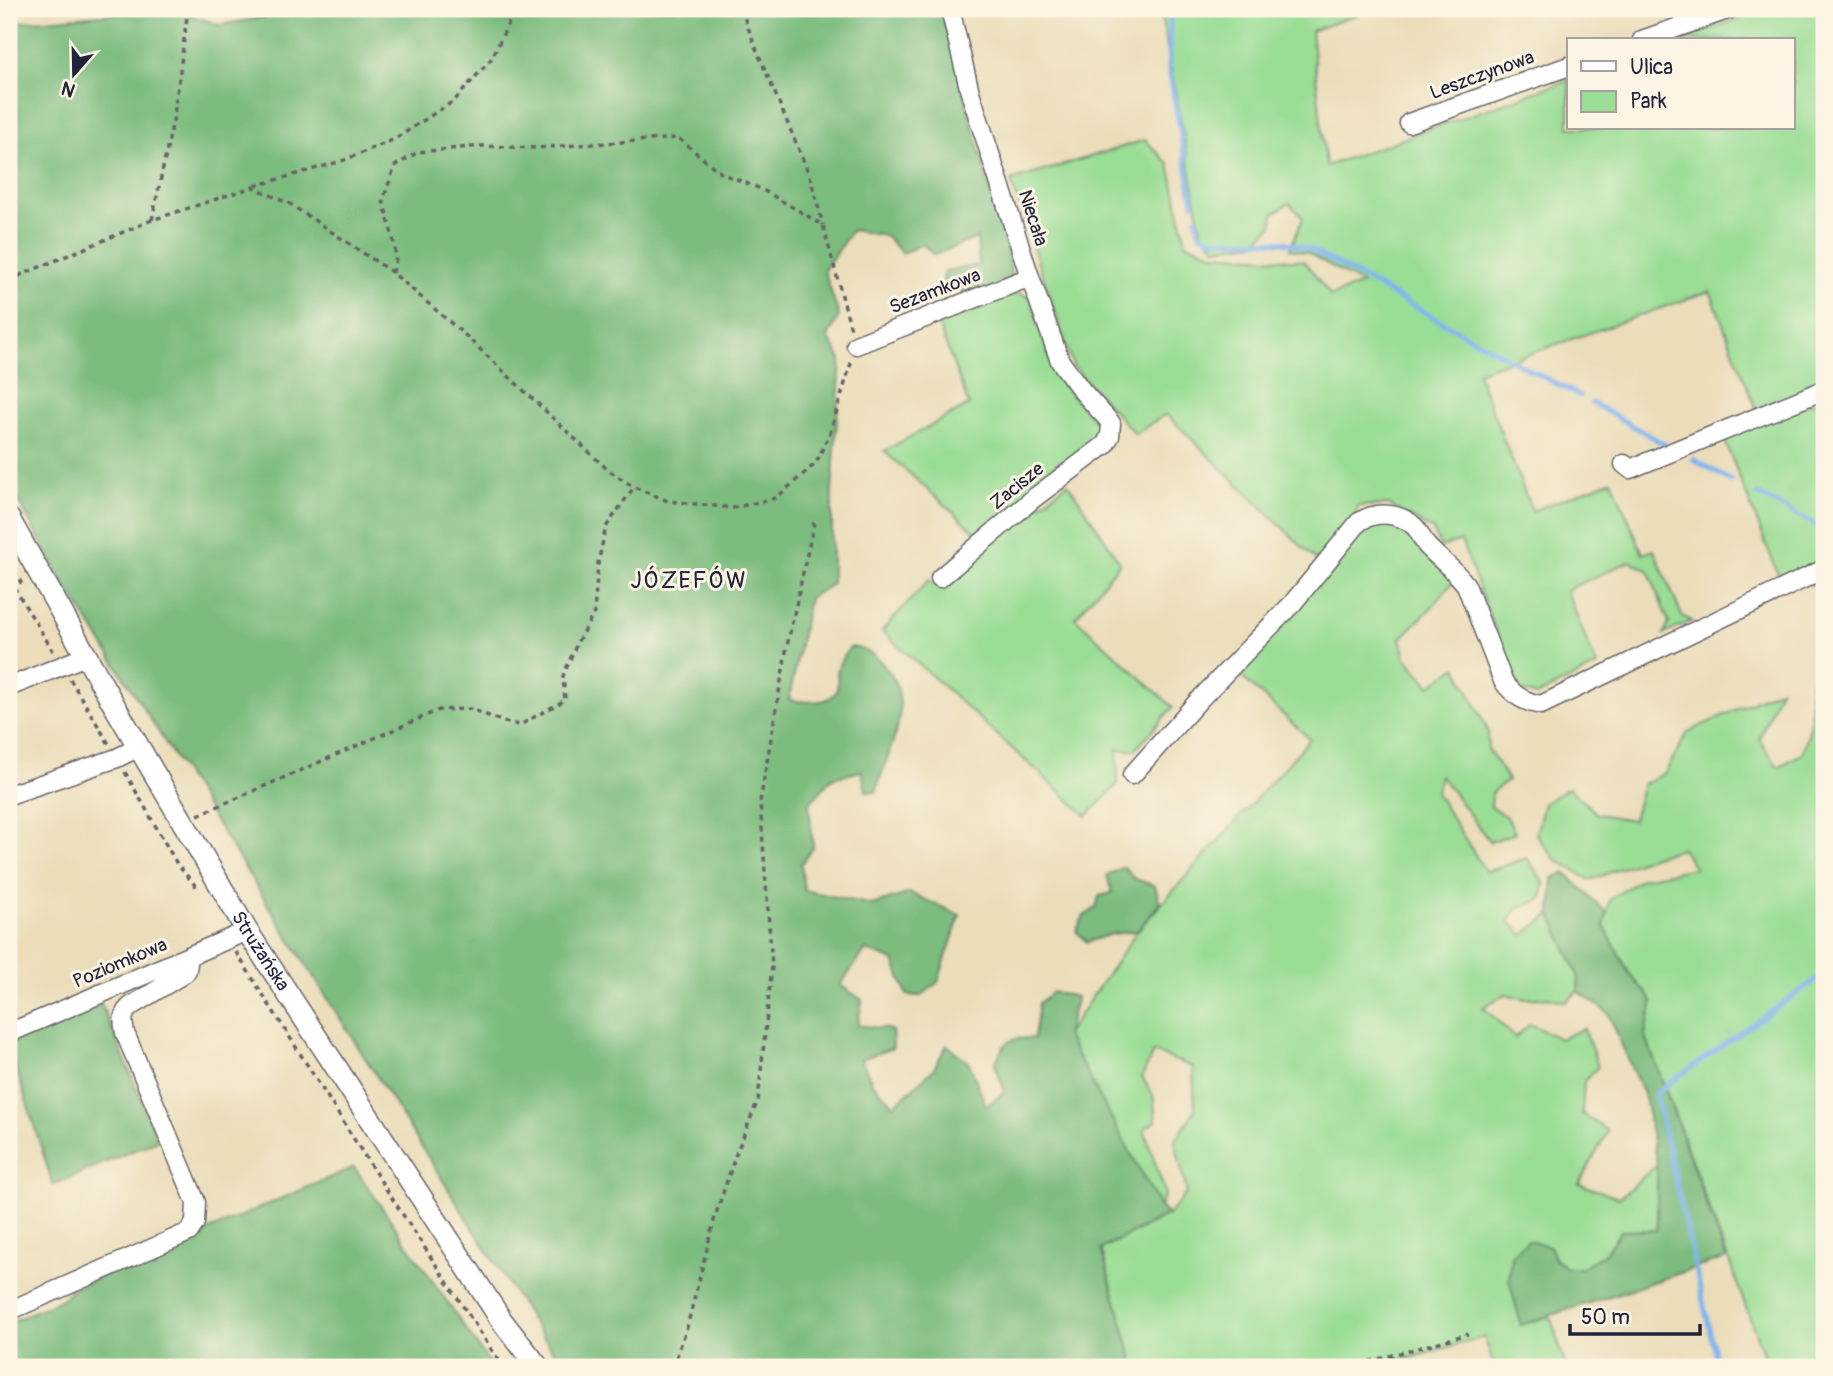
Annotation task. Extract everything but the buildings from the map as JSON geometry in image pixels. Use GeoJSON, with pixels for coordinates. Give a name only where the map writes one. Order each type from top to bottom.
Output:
{"type":"FeatureCollection","features":[{"type":"Feature","properties":{"kind":"main road","name":"Strużańska"},"geometry":{"type":"LineString","coordinates":[[10,525],[139,747],[238,935],[495,1309],[538,1367]]}},
{"type":"Feature","properties":{"kind":"street","name":"Niecała"},"geometry":{"type":"LineString","coordinates":[[950,9],[970,92],[1060,361],[1111,423]]}},
{"type":"Feature","properties":{"kind":"street"},"geometry":{"type":"LineString","coordinates":[[1648,38],[1730,9]]}},
{"type":"Feature","properties":{"kind":"street","name":"Leszczynowa"},"geometry":{"type":"LineString","coordinates":[[1409,123],[1567,67]]}},
{"type":"Feature","properties":{"kind":"street","name":"Sezamkowa"},"geometry":{"type":"LineString","coordinates":[[856,345],[1030,277]]}},
{"type":"Feature","properties":{"kind":"street"},"geometry":{"type":"LineString","coordinates":[[1624,464],[1630,469],[1824,390]]}},
{"type":"Feature","properties":{"kind":"street","name":"Zacisze"},"geometry":{"type":"LineString","coordinates":[[940,578],[1034,498],[1105,445],[1110,436],[1111,423]]}},
{"type":"Feature","properties":{"kind":"street"},"geometry":{"type":"LineString","coordinates":[[1132,775],[1199,700],[1292,604],[1365,518],[1383,514],[1397,516],[1415,527],[1426,545],[1466,585],[1503,681],[1509,690],[1528,703],[1541,705],[1824,569]]}},
{"type":"Feature","properties":{"kind":"street"},"geometry":{"type":"LineString","coordinates":[[9,687],[86,656]]}},
{"type":"Feature","properties":{"kind":"street"},"geometry":{"type":"LineString","coordinates":[[9,795],[117,758],[139,747]]}},
{"type":"Feature","properties":{"kind":"street","name":"Poziomkowa"},"geometry":{"type":"LineString","coordinates":[[9,1033],[238,935]]}},
{"type":"Feature","properties":{"kind":"street"},"geometry":{"type":"LineString","coordinates":[[9,1311],[189,1232],[195,1223],[195,1202],[125,1033],[123,1017],[125,1010],[185,973],[189,957]]}},
{"type":"Feature","properties":{"kind":"path"},"geometry":{"type":"LineString","coordinates":[[152,220],[174,116],[188,9]]}},
{"type":"Feature","properties":{"kind":"path"},"geometry":{"type":"LineString","coordinates":[[9,280],[152,220],[342,161],[394,139],[455,100],[492,58],[515,9]]}},
{"type":"Feature","properties":{"kind":"path"},"geometry":{"type":"LineString","coordinates":[[253,187],[290,204],[393,273],[466,336],[608,470],[634,487],[668,501],[733,508],[776,498],[817,463],[834,421],[856,345],[810,176],[741,9]]}},
{"type":"Feature","properties":{"kind":"path"},"geometry":{"type":"LineString","coordinates":[[393,273],[396,258],[383,200],[395,166],[418,152],[482,146],[536,148],[678,138],[721,173],[761,188],[823,225]]}},
{"type":"Feature","properties":{"kind":"path"},"geometry":{"type":"LineString","coordinates":[[195,817],[439,710],[471,709],[504,722],[520,724],[565,700],[564,676],[578,641],[594,613],[598,563],[606,527],[634,487]]}},
{"type":"Feature","properties":{"kind":"path"},"geometry":{"type":"LineString","coordinates":[[673,1367],[687,1327],[715,1217],[758,1100],[772,966],[760,802],[787,646],[815,518]]}},
{"type":"Feature","properties":{"kind":"path"},"geometry":{"type":"LineString","coordinates":[[9,579],[117,758],[177,864],[201,891]]}},
{"type":"Feature","properties":{"kind":"path"},"geometry":{"type":"LineString","coordinates":[[238,935],[371,1166],[505,1367]]}},
{"type":"Feature","properties":{"kind":"path"},"geometry":{"type":"LineString","coordinates":[[1350,1367],[1468,1334]]}},
{"type":"Feature","properties":{"kind":"green space"},"geometry":{"type":"Polygon","coordinates":[[[9,9],[13,9],[10,23],[171,9],[220,25],[311,9],[941,9],[1010,262],[1011,287],[980,296],[942,285],[945,271],[979,265],[977,238],[934,255],[923,244],[902,253],[886,236],[852,230],[824,270],[839,316],[828,337],[841,359],[832,492],[832,584],[809,598],[789,700],[816,702],[834,694],[838,686],[838,667],[850,647],[870,653],[886,668],[895,682],[900,713],[876,792],[866,791],[862,771],[832,778],[809,804],[813,847],[801,864],[804,890],[872,905],[910,893],[960,915],[938,982],[921,996],[907,995],[894,961],[866,950],[840,985],[862,1000],[858,1025],[892,1030],[893,1048],[861,1059],[872,1083],[894,1105],[932,1071],[947,1045],[969,1063],[986,1106],[1005,1092],[995,1064],[1005,1045],[1013,1040],[1034,1038],[1039,1003],[1053,992],[1077,997],[1066,1035],[1160,1207],[1168,1215],[1101,1249],[1135,1367],[564,1367],[530,1318],[54,567],[9,483],[9,9]]]}},
{"type":"Feature","properties":{"kind":"green space"},"geometry":{"type":"Polygon","coordinates":[[[1160,9],[1373,9],[1311,31],[1326,166],[1567,81],[1567,130],[1794,130],[1794,38],[1685,38],[1768,9],[1824,9],[1824,384],[1757,411],[1710,291],[1477,372],[1532,511],[1612,480],[1643,554],[1654,550],[1682,616],[1692,621],[1664,634],[1669,623],[1648,570],[1630,561],[1566,590],[1597,666],[1536,696],[1518,690],[1461,541],[1441,547],[1433,530],[1388,505],[1358,506],[1355,517],[1317,561],[1166,414],[1135,434],[1073,366],[1011,181],[1145,140],[1169,164],[1186,243],[1215,254],[1304,261],[1331,296],[1362,284],[1308,253],[1290,249],[1303,218],[1289,203],[1273,214],[1272,226],[1254,243],[1217,248],[1202,234],[1160,9]]]}},
{"type":"Feature","properties":{"kind":"green space"},"geometry":{"type":"Polygon","coordinates":[[[1019,293],[1031,298],[1054,375],[1102,429],[1100,442],[978,534],[884,451],[969,405],[938,324],[1019,293]]]}},
{"type":"Feature","properties":{"kind":"green space"},"geometry":{"type":"Polygon","coordinates":[[[1824,398],[1824,588],[1780,579],[1723,436],[1824,398]]]}},
{"type":"Feature","properties":{"kind":"green space"},"geometry":{"type":"Polygon","coordinates":[[[1068,483],[1120,563],[1075,618],[1173,707],[1135,750],[1117,750],[1118,784],[1087,816],[882,631],[929,580],[939,588],[950,575],[1068,483]]]}},
{"type":"Feature","properties":{"kind":"green space"},"geometry":{"type":"Polygon","coordinates":[[[1393,522],[1414,535],[1453,582],[1401,638],[1406,658],[1430,686],[1457,667],[1488,731],[1488,749],[1508,780],[1492,792],[1491,807],[1507,817],[1515,833],[1490,842],[1440,775],[1436,793],[1486,872],[1527,858],[1544,883],[1542,899],[1517,909],[1509,921],[1523,935],[1551,914],[1579,977],[1578,991],[1566,1002],[1548,997],[1525,999],[1506,994],[1483,1007],[1515,1038],[1530,1024],[1560,1039],[1584,1028],[1598,1067],[1584,1081],[1582,1114],[1608,1131],[1579,1184],[1619,1198],[1657,1165],[1657,1230],[1621,1231],[1604,1254],[1581,1268],[1567,1268],[1554,1259],[1521,1325],[1550,1316],[1566,1367],[1495,1367],[1484,1337],[1379,1367],[1135,1367],[1101,1249],[1168,1215],[1187,1193],[1175,1141],[1195,1110],[1193,1067],[1153,1052],[1142,1077],[1153,1095],[1156,1121],[1144,1129],[1165,1193],[1160,1207],[1066,1035],[1137,931],[1310,739],[1235,671],[1370,524],[1393,522]]]}},
{"type":"Feature","properties":{"kind":"green space"},"geometry":{"type":"Polygon","coordinates":[[[1824,652],[1824,1367],[1768,1367],[1645,1034],[1653,1002],[1629,973],[1604,926],[1610,899],[1643,878],[1695,868],[1682,849],[1654,856],[1590,880],[1555,859],[1536,834],[1544,803],[1569,788],[1597,814],[1633,820],[1643,784],[1665,773],[1688,732],[1780,689],[1759,739],[1778,767],[1802,754],[1810,727],[1811,683],[1824,652]]]}},
{"type":"Feature","properties":{"kind":"green space"},"geometry":{"type":"Polygon","coordinates":[[[1124,867],[1133,878],[1155,886],[1160,903],[1137,931],[1112,934],[1087,942],[1076,931],[1084,916],[1096,908],[1099,896],[1112,893],[1107,875],[1124,867]]]}},
{"type":"Feature","properties":{"kind":"green space"},"geometry":{"type":"Polygon","coordinates":[[[1565,873],[1607,913],[1604,926],[1629,973],[1653,1002],[1645,1034],[1726,1258],[1521,1325],[1509,1279],[1511,1256],[1528,1240],[1550,1246],[1554,1259],[1567,1268],[1581,1268],[1604,1254],[1621,1231],[1657,1230],[1657,1165],[1646,1101],[1608,1013],[1578,991],[1579,977],[1551,914],[1553,878],[1565,873]]]}},
{"type":"Feature","properties":{"kind":"green space"},"geometry":{"type":"Polygon","coordinates":[[[101,1003],[158,1140],[53,1185],[9,1040],[101,1003]]]}},
{"type":"Feature","properties":{"kind":"green space"},"geometry":{"type":"Polygon","coordinates":[[[354,1167],[492,1367],[9,1367],[9,1323],[60,1300],[75,1288],[354,1167]]]}},
{"type":"Feature","properties":{"kind":"waterway"},"geometry":{"type":"LineString","coordinates":[[1170,9],[1169,70],[1193,203]]}},
{"type":"Feature","properties":{"kind":"waterway"},"geometry":{"type":"LineString","coordinates":[[1196,218],[1199,232],[1211,239],[1284,242],[1310,249],[1580,396]]}},
{"type":"Feature","properties":{"kind":"waterway"},"geometry":{"type":"LineString","coordinates":[[1592,403],[1666,445]]}},
{"type":"Feature","properties":{"kind":"waterway"},"geometry":{"type":"LineString","coordinates":[[1693,459],[1731,481]]}},
{"type":"Feature","properties":{"kind":"waterway"},"geometry":{"type":"LineString","coordinates":[[1757,494],[1824,529]]}},
{"type":"Feature","properties":{"kind":"waterway"},"geometry":{"type":"LineString","coordinates":[[1718,1367],[1656,1095],[1824,974]]}},
{"type":"Feature","properties":{"kind":"district","name":"JÓZEFÓW"},"geometry":{"type":"Point","coordinates":[689,580]}}]}
